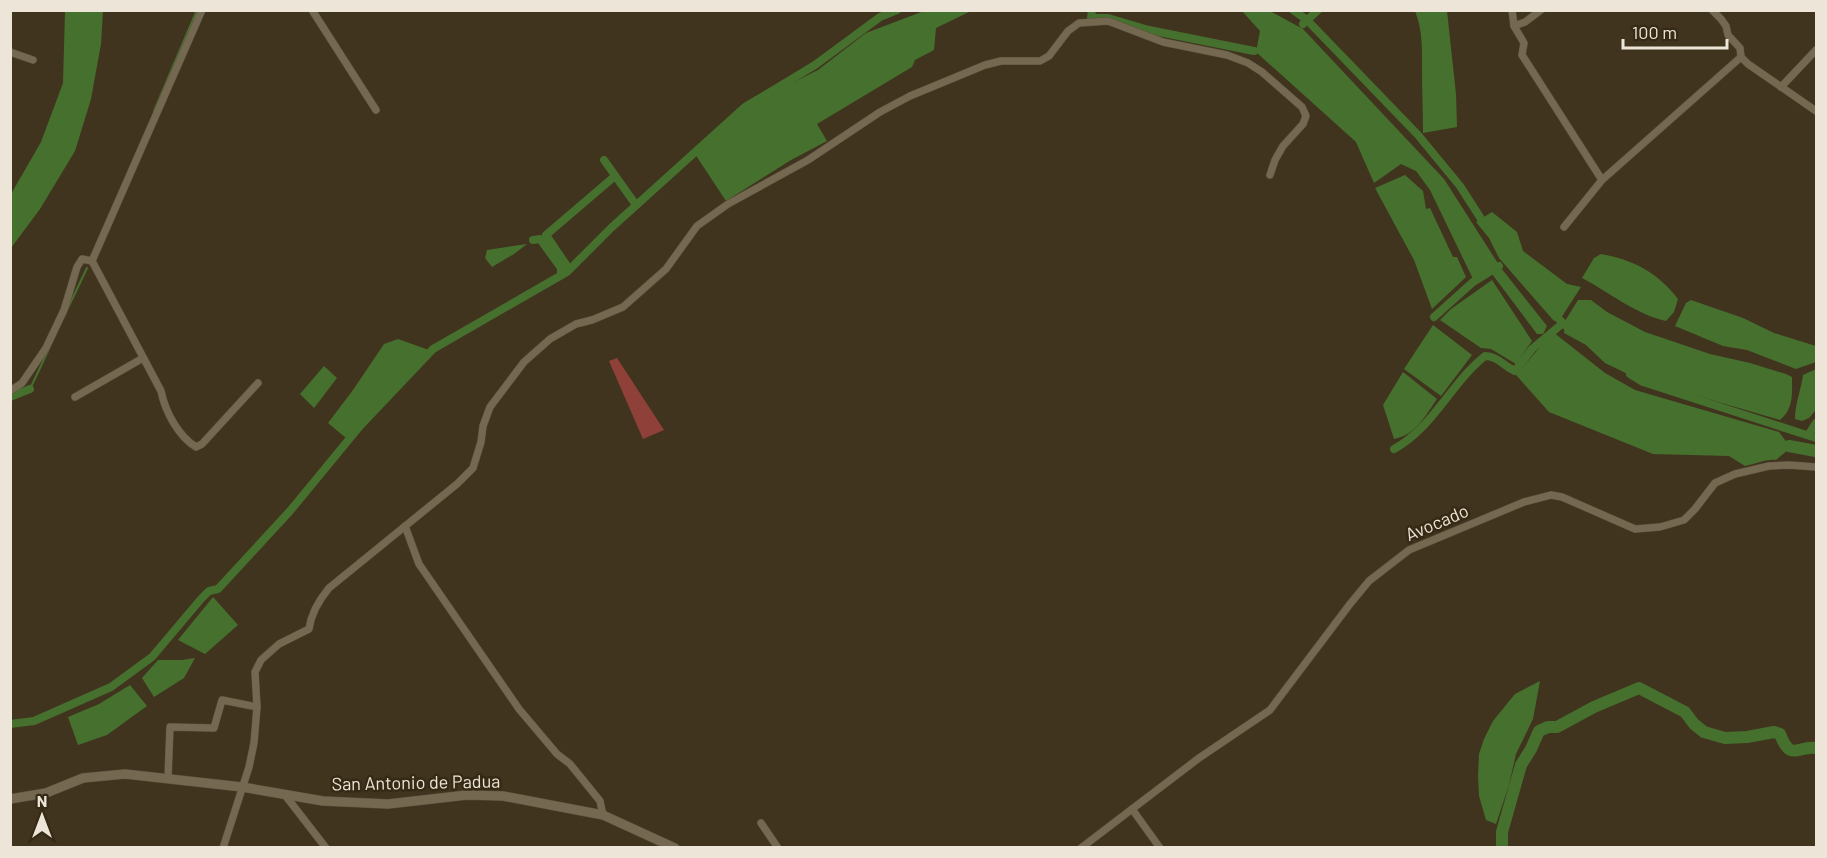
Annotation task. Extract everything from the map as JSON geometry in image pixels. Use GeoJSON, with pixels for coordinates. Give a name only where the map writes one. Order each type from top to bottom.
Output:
{"type":"FeatureCollection","features":[{"type":"Feature","properties":{"kind":"street"},"geometry":{"type":"LineString","coordinates":[[92,261],[202,10]]}},
{"type":"Feature","properties":{"kind":"street"},"geometry":{"type":"LineString","coordinates":[[312,10],[376,110]]}},
{"type":"Feature","properties":{"kind":"street"},"geometry":{"type":"LineString","coordinates":[[1512,10],[1514,26],[1524,44],[1522,55],[1602,180]]}},
{"type":"Feature","properties":{"kind":"street"},"geometry":{"type":"LineString","coordinates":[[1514,26],[1525,22],[1541,10]]}},
{"type":"Feature","properties":{"kind":"street"},"geometry":{"type":"LineString","coordinates":[[1712,10],[1726,26],[1728,35],[1740,48],[1741,57],[1816,111]]}},
{"type":"Feature","properties":{"kind":"street"},"geometry":{"type":"LineString","coordinates":[[223,848],[254,742],[257,707],[255,672],[261,660],[279,644],[309,629],[310,621],[320,599],[329,588],[457,484],[473,468],[490,407],[524,363],[550,339],[576,324],[623,307],[666,269],[697,226],[729,204],[808,160],[880,112],[910,96],[985,65],[1001,61],[1040,61],[1049,56],[1068,31],[1079,23],[1108,21],[1163,42],[1227,55],[1248,63],[1262,72],[1302,107],[1306,116],[1304,124],[1283,146],[1270,175]]}},
{"type":"Feature","properties":{"kind":"street"},"geometry":{"type":"LineString","coordinates":[[1781,87],[1816,50]]}},
{"type":"Feature","properties":{"kind":"street"},"geometry":{"type":"LineString","coordinates":[[10,52],[33,60]]}},
{"type":"Feature","properties":{"kind":"street"},"geometry":{"type":"LineString","coordinates":[[1564,226],[1602,180],[1741,57]]}},
{"type":"Feature","properties":{"kind":"street"},"geometry":{"type":"LineString","coordinates":[[10,391],[22,383],[46,348],[64,310],[82,259],[92,261]]}},
{"type":"Feature","properties":{"kind":"street"},"geometry":{"type":"LineString","coordinates":[[92,261],[160,391],[163,405],[186,441],[196,447],[202,444],[258,383]]}},
{"type":"Feature","properties":{"kind":"street"},"geometry":{"type":"LineString","coordinates":[[75,397],[143,358]]}},
{"type":"Feature","properties":{"kind":"street","name":"Avocado"},"geometry":{"type":"LineString","coordinates":[[1081,848],[1199,758],[1270,710],[1369,582],[1409,550],[1524,502],[1551,495],[1563,497],[1635,529],[1660,527],[1684,519],[1695,509],[1714,483],[1735,474],[1769,466],[1816,467]]}},
{"type":"Feature","properties":{"kind":"street"},"geometry":{"type":"LineString","coordinates":[[405,526],[419,564],[425,573],[519,709],[557,754],[570,764],[600,801],[603,815]]}},
{"type":"Feature","properties":{"kind":"street"},"geometry":{"type":"LineString","coordinates":[[168,778],[170,727],[214,728],[222,700],[257,707]]}},
{"type":"Feature","properties":{"kind":"street","name":"San Antonio de Padua"},"geometry":{"type":"LineString","coordinates":[[10,799],[46,793],[83,778],[125,774],[242,787],[323,801],[388,804],[467,795],[503,796],[603,815],[675,848]]}},
{"type":"Feature","properties":{"kind":"street"},"geometry":{"type":"LineString","coordinates":[[285,795],[326,848]]}},
{"type":"Feature","properties":{"kind":"street"},"geometry":{"type":"LineString","coordinates":[[1132,809],[1160,848]]}},
{"type":"Feature","properties":{"kind":"street"},"geometry":{"type":"LineString","coordinates":[[761,823],[778,848]]}},
{"type":"Feature","properties":{"kind":"shaded area"},"geometry":{"type":"Polygon","coordinates":[[[65,11],[103,11],[101,44],[91,99],[75,151],[40,209],[11,248],[11,194],[41,142],[63,83],[65,11]]]}},
{"type":"Feature","properties":{"kind":"shaded area"},"geometry":{"type":"Polygon","coordinates":[[[924,11],[971,11],[936,28],[934,50],[915,60],[912,67],[817,124],[827,141],[791,160],[726,201],[695,154],[764,97],[818,70],[866,33],[924,11]]]}},
{"type":"Feature","properties":{"kind":"shaded area"},"geometry":{"type":"Polygon","coordinates":[[[1242,11],[1270,11],[1303,29],[1444,179],[1499,265],[1473,279],[1430,190],[1416,171],[1401,164],[1374,183],[1356,142],[1256,52],[1260,31],[1242,11]]]}},
{"type":"Feature","properties":{"kind":"shaded area"},"geometry":{"type":"Polygon","coordinates":[[[1415,11],[1447,11],[1456,94],[1457,127],[1423,133],[1422,41],[1415,11]]]}},
{"type":"Feature","properties":{"kind":"shaded area"},"geometry":{"type":"Polygon","coordinates":[[[1405,175],[1423,191],[1426,209],[1430,208],[1453,257],[1457,257],[1466,277],[1432,309],[1414,260],[1375,188],[1405,175]]]}},
{"type":"Feature","properties":{"kind":"shaded area"},"geometry":{"type":"Polygon","coordinates":[[[1492,212],[1517,232],[1523,251],[1567,284],[1581,287],[1561,318],[1554,321],[1499,258],[1489,238],[1476,222],[1492,212]]]}},
{"type":"Feature","properties":{"kind":"shaded area"},"geometry":{"type":"Polygon","coordinates":[[[527,244],[492,267],[485,258],[487,250],[527,244]]]}},
{"type":"Feature","properties":{"kind":"shaded area"},"geometry":{"type":"Polygon","coordinates":[[[1601,254],[1634,264],[1662,281],[1678,299],[1674,312],[1666,321],[1633,308],[1582,278],[1594,258],[1601,254]]]}},
{"type":"Feature","properties":{"kind":"shaded area"},"geometry":{"type":"Polygon","coordinates":[[[1501,268],[1547,326],[1543,334],[1537,334],[1492,274],[1501,268]]]}},
{"type":"Feature","properties":{"kind":"shaded area"},"geometry":{"type":"Polygon","coordinates":[[[1492,280],[1532,341],[1516,364],[1491,349],[1481,348],[1440,320],[1451,309],[1492,280]]]}},
{"type":"Feature","properties":{"kind":"shaded area"},"geometry":{"type":"Polygon","coordinates":[[[1578,300],[1591,300],[1607,312],[1645,332],[1710,354],[1750,363],[1792,377],[1788,411],[1780,420],[1636,378],[1605,363],[1586,345],[1564,333],[1565,321],[1578,300]]]}},
{"type":"Feature","properties":{"kind":"shaded area"},"geometry":{"type":"Polygon","coordinates":[[[1691,300],[1743,318],[1774,333],[1816,346],[1816,362],[1796,369],[1747,350],[1723,346],[1675,326],[1686,303],[1691,300]]]}},
{"type":"Feature","properties":{"kind":"shaded area"},"geometry":{"type":"Polygon","coordinates":[[[1433,325],[1472,355],[1441,396],[1404,369],[1433,325]]]}},
{"type":"Feature","properties":{"kind":"shaded area"},"geometry":{"type":"Polygon","coordinates":[[[1553,332],[1605,373],[1635,390],[1779,432],[1789,449],[1776,460],[1745,466],[1729,456],[1653,454],[1549,412],[1516,375],[1553,332]]]}},
{"type":"Feature","properties":{"kind":"shaded area"},"geometry":{"type":"Polygon","coordinates":[[[398,339],[429,350],[346,438],[328,423],[384,344],[398,339]]]}},
{"type":"Feature","properties":{"kind":"shaded area"},"geometry":{"type":"Polygon","coordinates":[[[617,358],[664,430],[643,439],[609,361],[617,358]]]}},
{"type":"Feature","properties":{"kind":"shaded area"},"geometry":{"type":"Polygon","coordinates":[[[324,366],[337,378],[314,408],[300,394],[324,366]]]}},
{"type":"Feature","properties":{"kind":"shaded area"},"geometry":{"type":"Polygon","coordinates":[[[1816,369],[1816,410],[1809,418],[1802,421],[1795,419],[1803,375],[1816,369]]]}},
{"type":"Feature","properties":{"kind":"shaded area"},"geometry":{"type":"Polygon","coordinates":[[[1403,372],[1437,399],[1414,429],[1394,439],[1383,405],[1403,372]]]}},
{"type":"Feature","properties":{"kind":"shaded area"},"geometry":{"type":"Polygon","coordinates":[[[213,597],[238,625],[205,654],[178,640],[213,597]]]}},
{"type":"Feature","properties":{"kind":"shaded area"},"geometry":{"type":"Polygon","coordinates":[[[195,658],[184,678],[154,697],[142,678],[158,660],[195,658]]]}},
{"type":"Feature","properties":{"kind":"shaded area"},"geometry":{"type":"Polygon","coordinates":[[[1540,681],[1533,719],[1516,754],[1496,824],[1486,820],[1479,796],[1479,754],[1493,721],[1515,694],[1540,681]]]}},
{"type":"Feature","properties":{"kind":"shaded area"},"geometry":{"type":"Polygon","coordinates":[[[130,685],[147,706],[107,735],[78,745],[68,717],[99,704],[130,685]]]}},
{"type":"Feature","properties":{"kind":"waterway"},"geometry":{"type":"LineString","coordinates":[[154,111],[197,10]]}},
{"type":"Feature","properties":{"kind":"waterway"},"geometry":{"type":"LineString","coordinates":[[10,724],[34,721],[111,687],[152,657],[201,599],[209,591],[218,589],[290,511],[360,426],[433,349],[567,272],[611,228],[745,107],[815,65],[880,17],[897,10]]}},
{"type":"Feature","properties":{"kind":"waterway"},"geometry":{"type":"LineString","coordinates":[[1092,10],[1091,18],[1108,18],[1149,30],[1254,51]]}},
{"type":"Feature","properties":{"kind":"waterway"},"geometry":{"type":"LineString","coordinates":[[1293,10],[1307,20],[1418,135],[1460,186],[1485,225]]}},
{"type":"Feature","properties":{"kind":"waterway"},"geometry":{"type":"LineString","coordinates":[[1303,24],[1318,10]]}},
{"type":"Feature","properties":{"kind":"waterway"},"geometry":{"type":"LineString","coordinates":[[604,160],[636,205]]}},
{"type":"Feature","properties":{"kind":"waterway"},"geometry":{"type":"LineString","coordinates":[[569,269],[546,235],[615,176]]}},
{"type":"Feature","properties":{"kind":"waterway"},"geometry":{"type":"LineString","coordinates":[[533,240],[540,239],[561,268],[561,275]]}},
{"type":"Feature","properties":{"kind":"waterway"},"geometry":{"type":"LineString","coordinates":[[1434,317],[1473,282],[1499,266]]}},
{"type":"Feature","properties":{"kind":"waterway"},"geometry":{"type":"LineString","coordinates":[[68,308],[87,268]]}},
{"type":"Feature","properties":{"kind":"waterway"},"geometry":{"type":"LineString","coordinates":[[1553,313],[1572,332]]}},
{"type":"Feature","properties":{"kind":"waterway"},"geometry":{"type":"LineString","coordinates":[[1394,449],[1420,429],[1462,379],[1485,356],[1497,359],[1515,371],[1532,349],[1563,323]]}},
{"type":"Feature","properties":{"kind":"waterway"},"geometry":{"type":"LineString","coordinates":[[30,389],[48,351]]}},
{"type":"Feature","properties":{"kind":"waterway"},"geometry":{"type":"LineString","coordinates":[[1630,374],[1643,382],[1816,438]]}},
{"type":"Feature","properties":{"kind":"waterway"},"geometry":{"type":"LineString","coordinates":[[10,397],[30,389]]}},
{"type":"Feature","properties":{"kind":"waterway"},"geometry":{"type":"LineString","coordinates":[[1809,434],[1816,423]]}},
{"type":"Feature","properties":{"kind":"waterway"},"geometry":{"type":"LineString","coordinates":[[1789,446],[1816,451]]}},
{"type":"Feature","properties":{"kind":"waterway"},"geometry":{"type":"LineString","coordinates":[[1502,848],[1502,832],[1521,765],[1539,731],[1548,727],[1557,727],[1594,707],[1639,688],[1685,712],[1704,732],[1725,738],[1774,732],[1780,734],[1784,743],[1791,750],[1816,748]]}}]}
